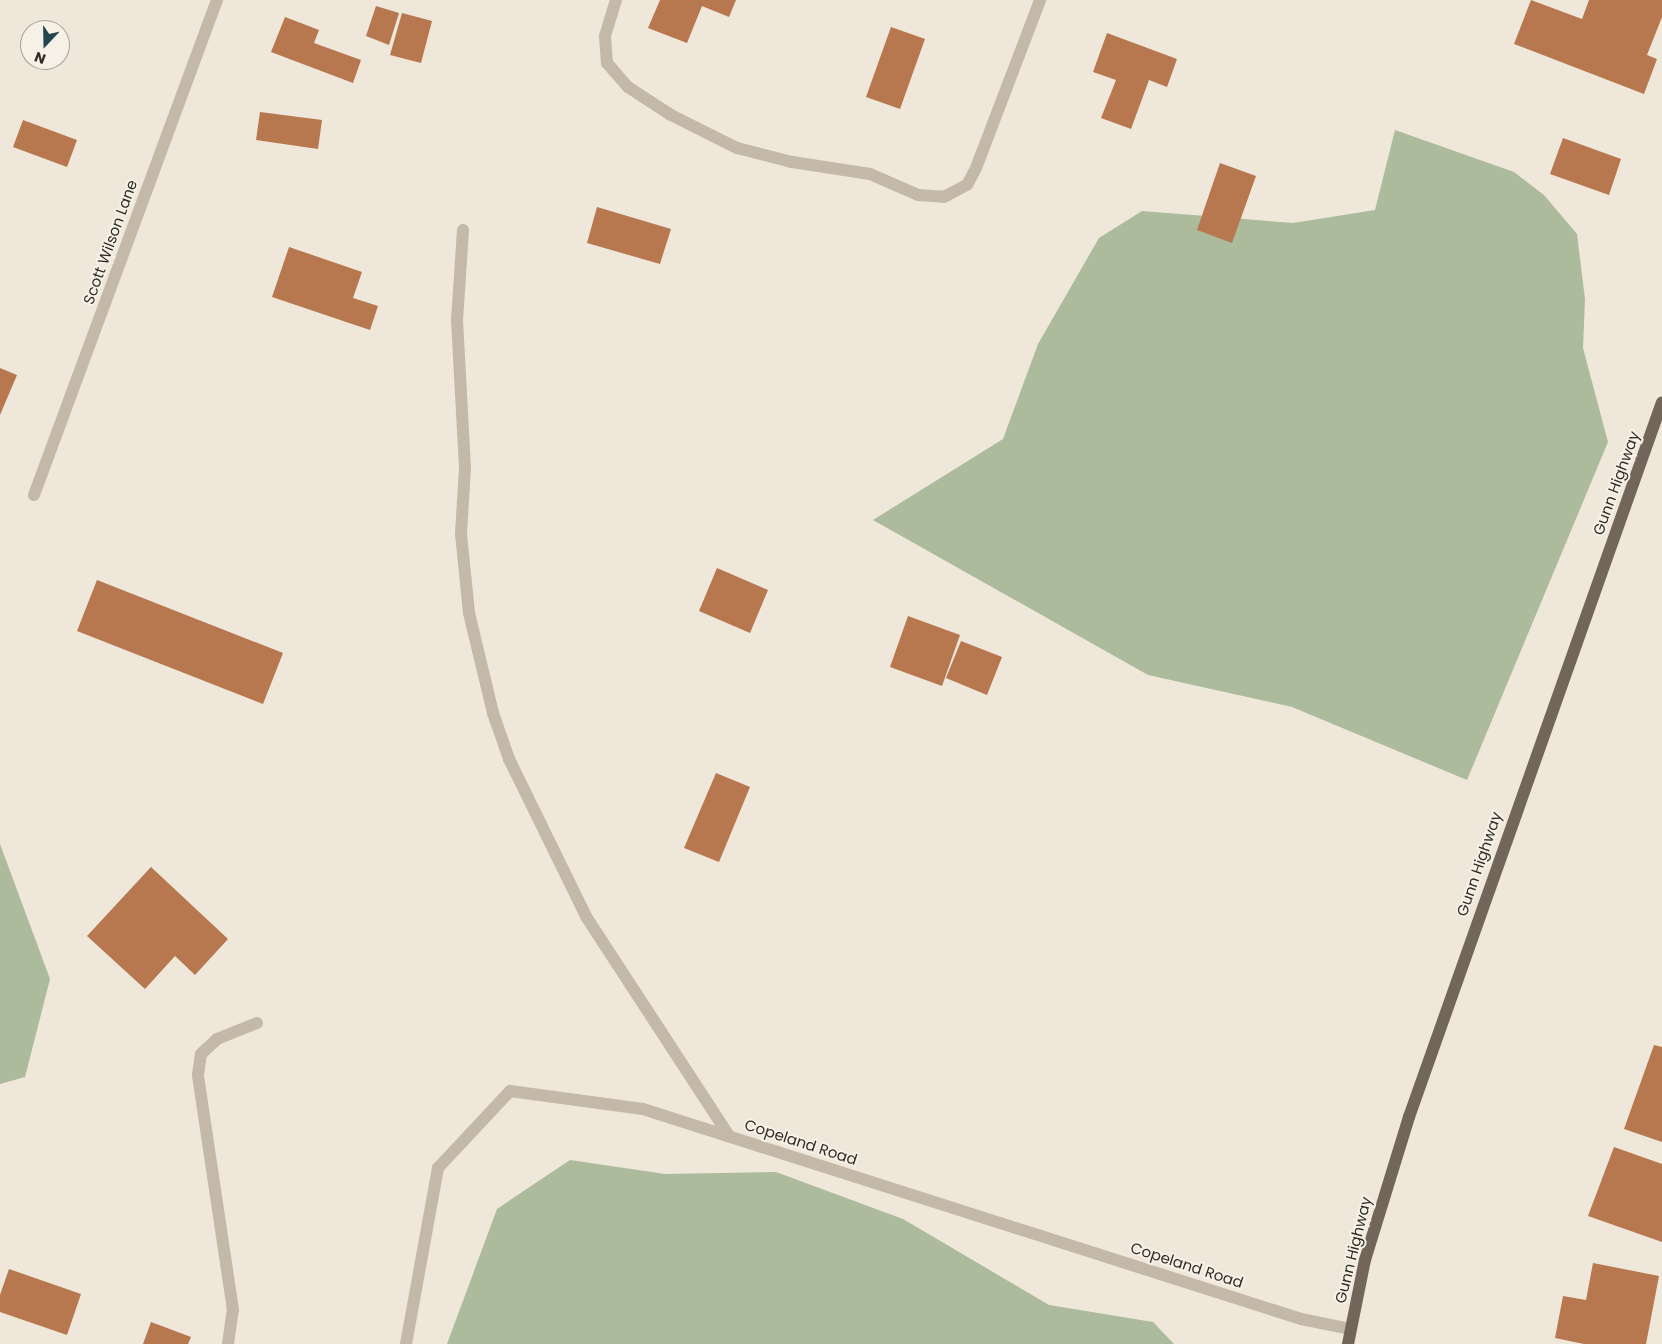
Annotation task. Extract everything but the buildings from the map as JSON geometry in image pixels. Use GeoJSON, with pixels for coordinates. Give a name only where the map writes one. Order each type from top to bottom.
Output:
{"type":"FeatureCollection","features":[{"type":"Feature","properties":{"kind":"main road","name":"Gunn Highway"},"geometry":{"type":"LineString","coordinates":[[1348,1344],[1365,1260],[1409,1117],[1662,402]]}},
{"type":"Feature","properties":{"kind":"street","name":"Scott Wilson Lane"},"geometry":{"type":"LineString","coordinates":[[34,495],[217,0]]}},
{"type":"Feature","properties":{"kind":"street"},"geometry":{"type":"LineString","coordinates":[[616,0],[605,36],[607,62],[628,87],[736,148],[792,162],[870,174],[918,195],[944,197],[967,185],[991,130],[1040,0]]}},
{"type":"Feature","properties":{"kind":"street"},"geometry":{"type":"LineString","coordinates":[[463,230],[458,320],[465,468],[461,534],[469,613],[493,713],[513,768],[587,918],[729,1136]]}},
{"type":"Feature","properties":{"kind":"street"},"geometry":{"type":"LineString","coordinates":[[228,1344],[233,1310],[198,1075],[201,1054],[217,1039],[257,1023]]}},
{"type":"Feature","properties":{"kind":"street","name":"Copeland Road"},"geometry":{"type":"LineString","coordinates":[[406,1344],[438,1168],[510,1090],[643,1109],[1301,1319],[1350,1329]]}},
{"type":"Feature","properties":{"kind":"green space"},"geometry":{"type":"Polygon","coordinates":[[[1395,130],[1514,172],[1544,195],[1577,234],[1585,299],[1583,348],[1608,442],[1467,780],[1292,707],[1148,675],[873,520],[1003,439],[1038,344],[1099,238],[1142,211],[1293,223],[1375,210],[1395,130]]]}},
{"type":"Feature","properties":{"kind":"green space"},"geometry":{"type":"Polygon","coordinates":[[[0,844],[50,979],[25,1077],[0,1084],[0,844]]]}},
{"type":"Feature","properties":{"kind":"green space"},"geometry":{"type":"Polygon","coordinates":[[[570,1160],[665,1174],[776,1172],[903,1219],[1049,1305],[1153,1322],[1174,1344],[447,1344],[497,1209],[570,1160]]]}}]}
